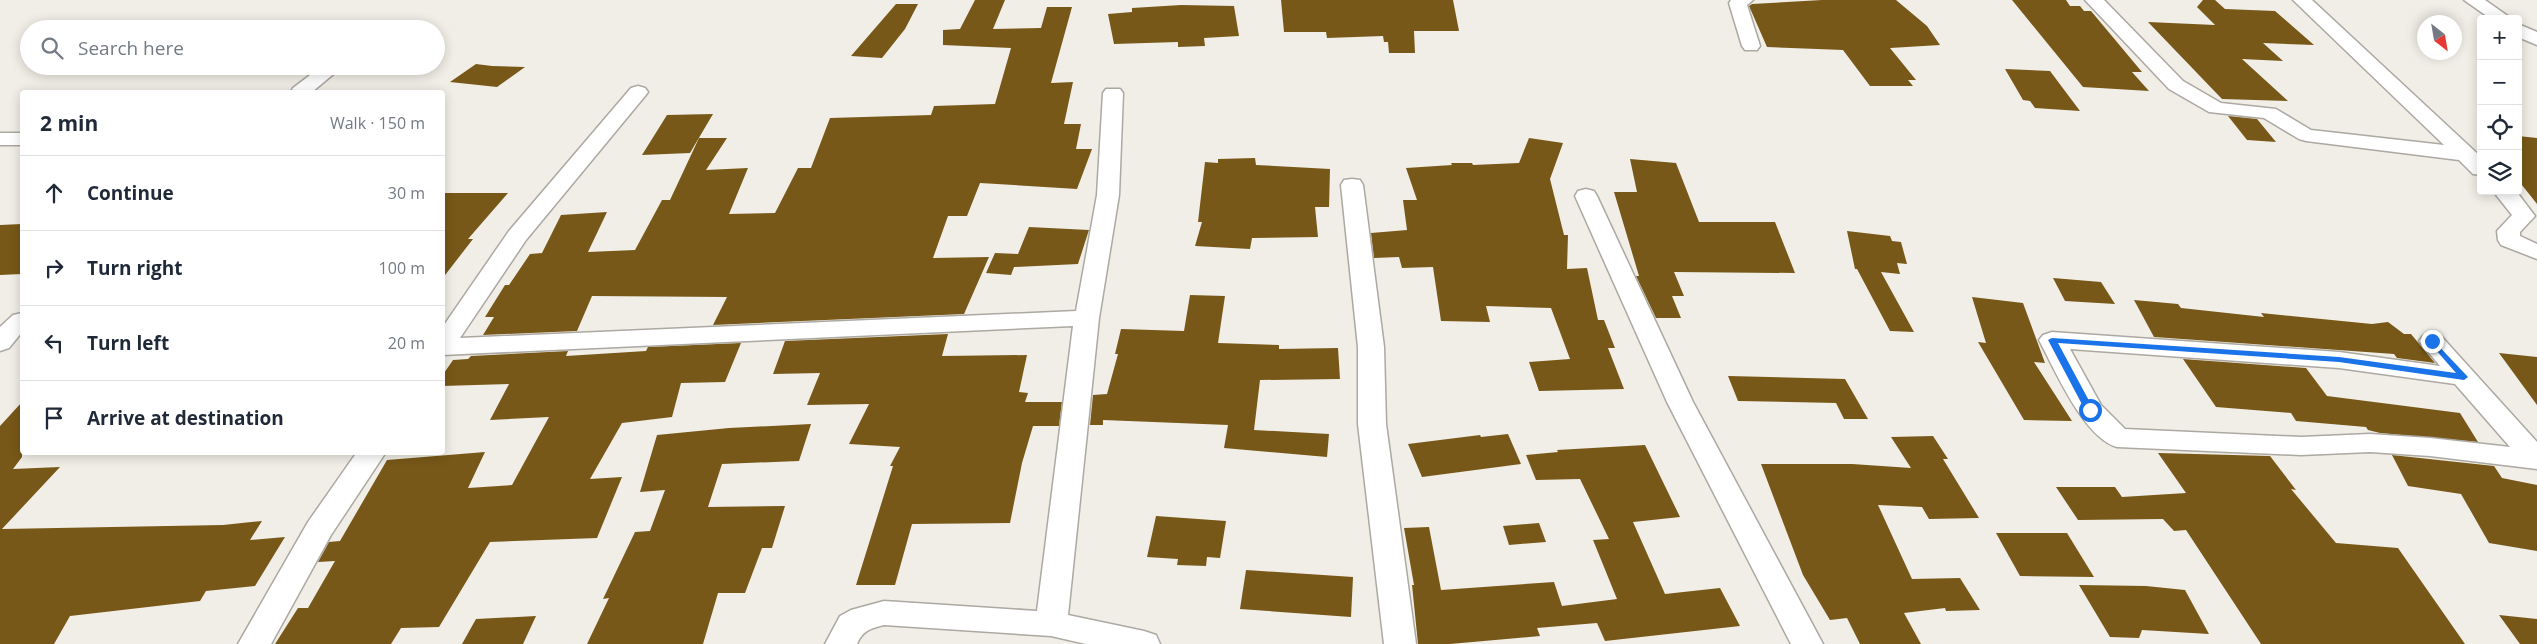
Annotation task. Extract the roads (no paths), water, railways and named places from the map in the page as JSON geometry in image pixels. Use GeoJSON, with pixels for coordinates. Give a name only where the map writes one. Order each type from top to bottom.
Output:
{"type":"FeatureCollection","features":[{"type":"Feature","properties":{"kind":"street"},"geometry":{"type":"LineString","coordinates":[[1744,0],[1738,3],[1751,46]]}},
{"type":"Feature","properties":{"kind":"street"},"geometry":{"type":"LineString","coordinates":[[2094,0],[2176,85],[2216,108],[2269,113],[2306,134],[2463,154]]}},
{"type":"Feature","properties":{"kind":"street"},"geometry":{"type":"LineString","coordinates":[[2302,0],[2477,166]]}},
{"type":"Feature","properties":{"kind":"street"},"geometry":{"type":"LineString","coordinates":[[2473,0],[2497,15]]}},
{"type":"Feature","properties":{"kind":"street"},"geometry":{"type":"LineString","coordinates":[[2522,31],[2537,40]]}},
{"type":"Feature","properties":{"kind":"street"},"geometry":{"type":"LineString","coordinates":[[303,90],[322,75]]}},
{"type":"Feature","properties":{"kind":"street"},"geometry":{"type":"LineString","coordinates":[[445,343],[517,236],[638,92]]}},
{"type":"Feature","properties":{"kind":"street"},"geometry":{"type":"LineString","coordinates":[[1051,624],[1087,318],[1108,195],[1113,93]]}},
{"type":"Feature","properties":{"kind":"street"},"geometry":{"type":"LineString","coordinates":[[0,139],[20,139]]}},
{"type":"Feature","properties":{"kind":"street"},"geometry":{"type":"LineString","coordinates":[[1352,185],[1371,347],[1372,424],[1400,644]]}},
{"type":"Feature","properties":{"kind":"street"},"geometry":{"type":"LineString","coordinates":[[2507,195],[2524,216],[2508,231],[2509,240],[2537,252]]}},
{"type":"Feature","properties":{"kind":"street"},"geometry":{"type":"LineString","coordinates":[[1586,196],[1680,402],[1806,644]]}},
{"type":"Feature","properties":{"kind":"street"},"geometry":{"type":"LineString","coordinates":[[445,347],[1087,318]]}},
{"type":"Feature","properties":{"kind":"street"},"geometry":{"type":"LineString","coordinates":[[0,343],[20,322]]}},
{"type":"Feature","properties":{"kind":"street"},"geometry":{"type":"LineString","coordinates":[[2464,377],[2339,360],[2052,340],[2090,410],[2118,438],[2301,446],[2370,444],[2430,447],[2537,460]]}},
{"type":"Feature","properties":{"kind":"street"},"geometry":{"type":"LineString","coordinates":[[2432,341],[2537,460]]}},
{"type":"Feature","properties":{"kind":"street"},"geometry":{"type":"LineString","coordinates":[[254,644],[320,530],[370,455]]}},
{"type":"Feature","properties":{"kind":"street"},"geometry":{"type":"LineString","coordinates":[[841,644],[844,634],[857,618],[884,613],[1051,624],[1105,640],[1144,644]]}}]}
